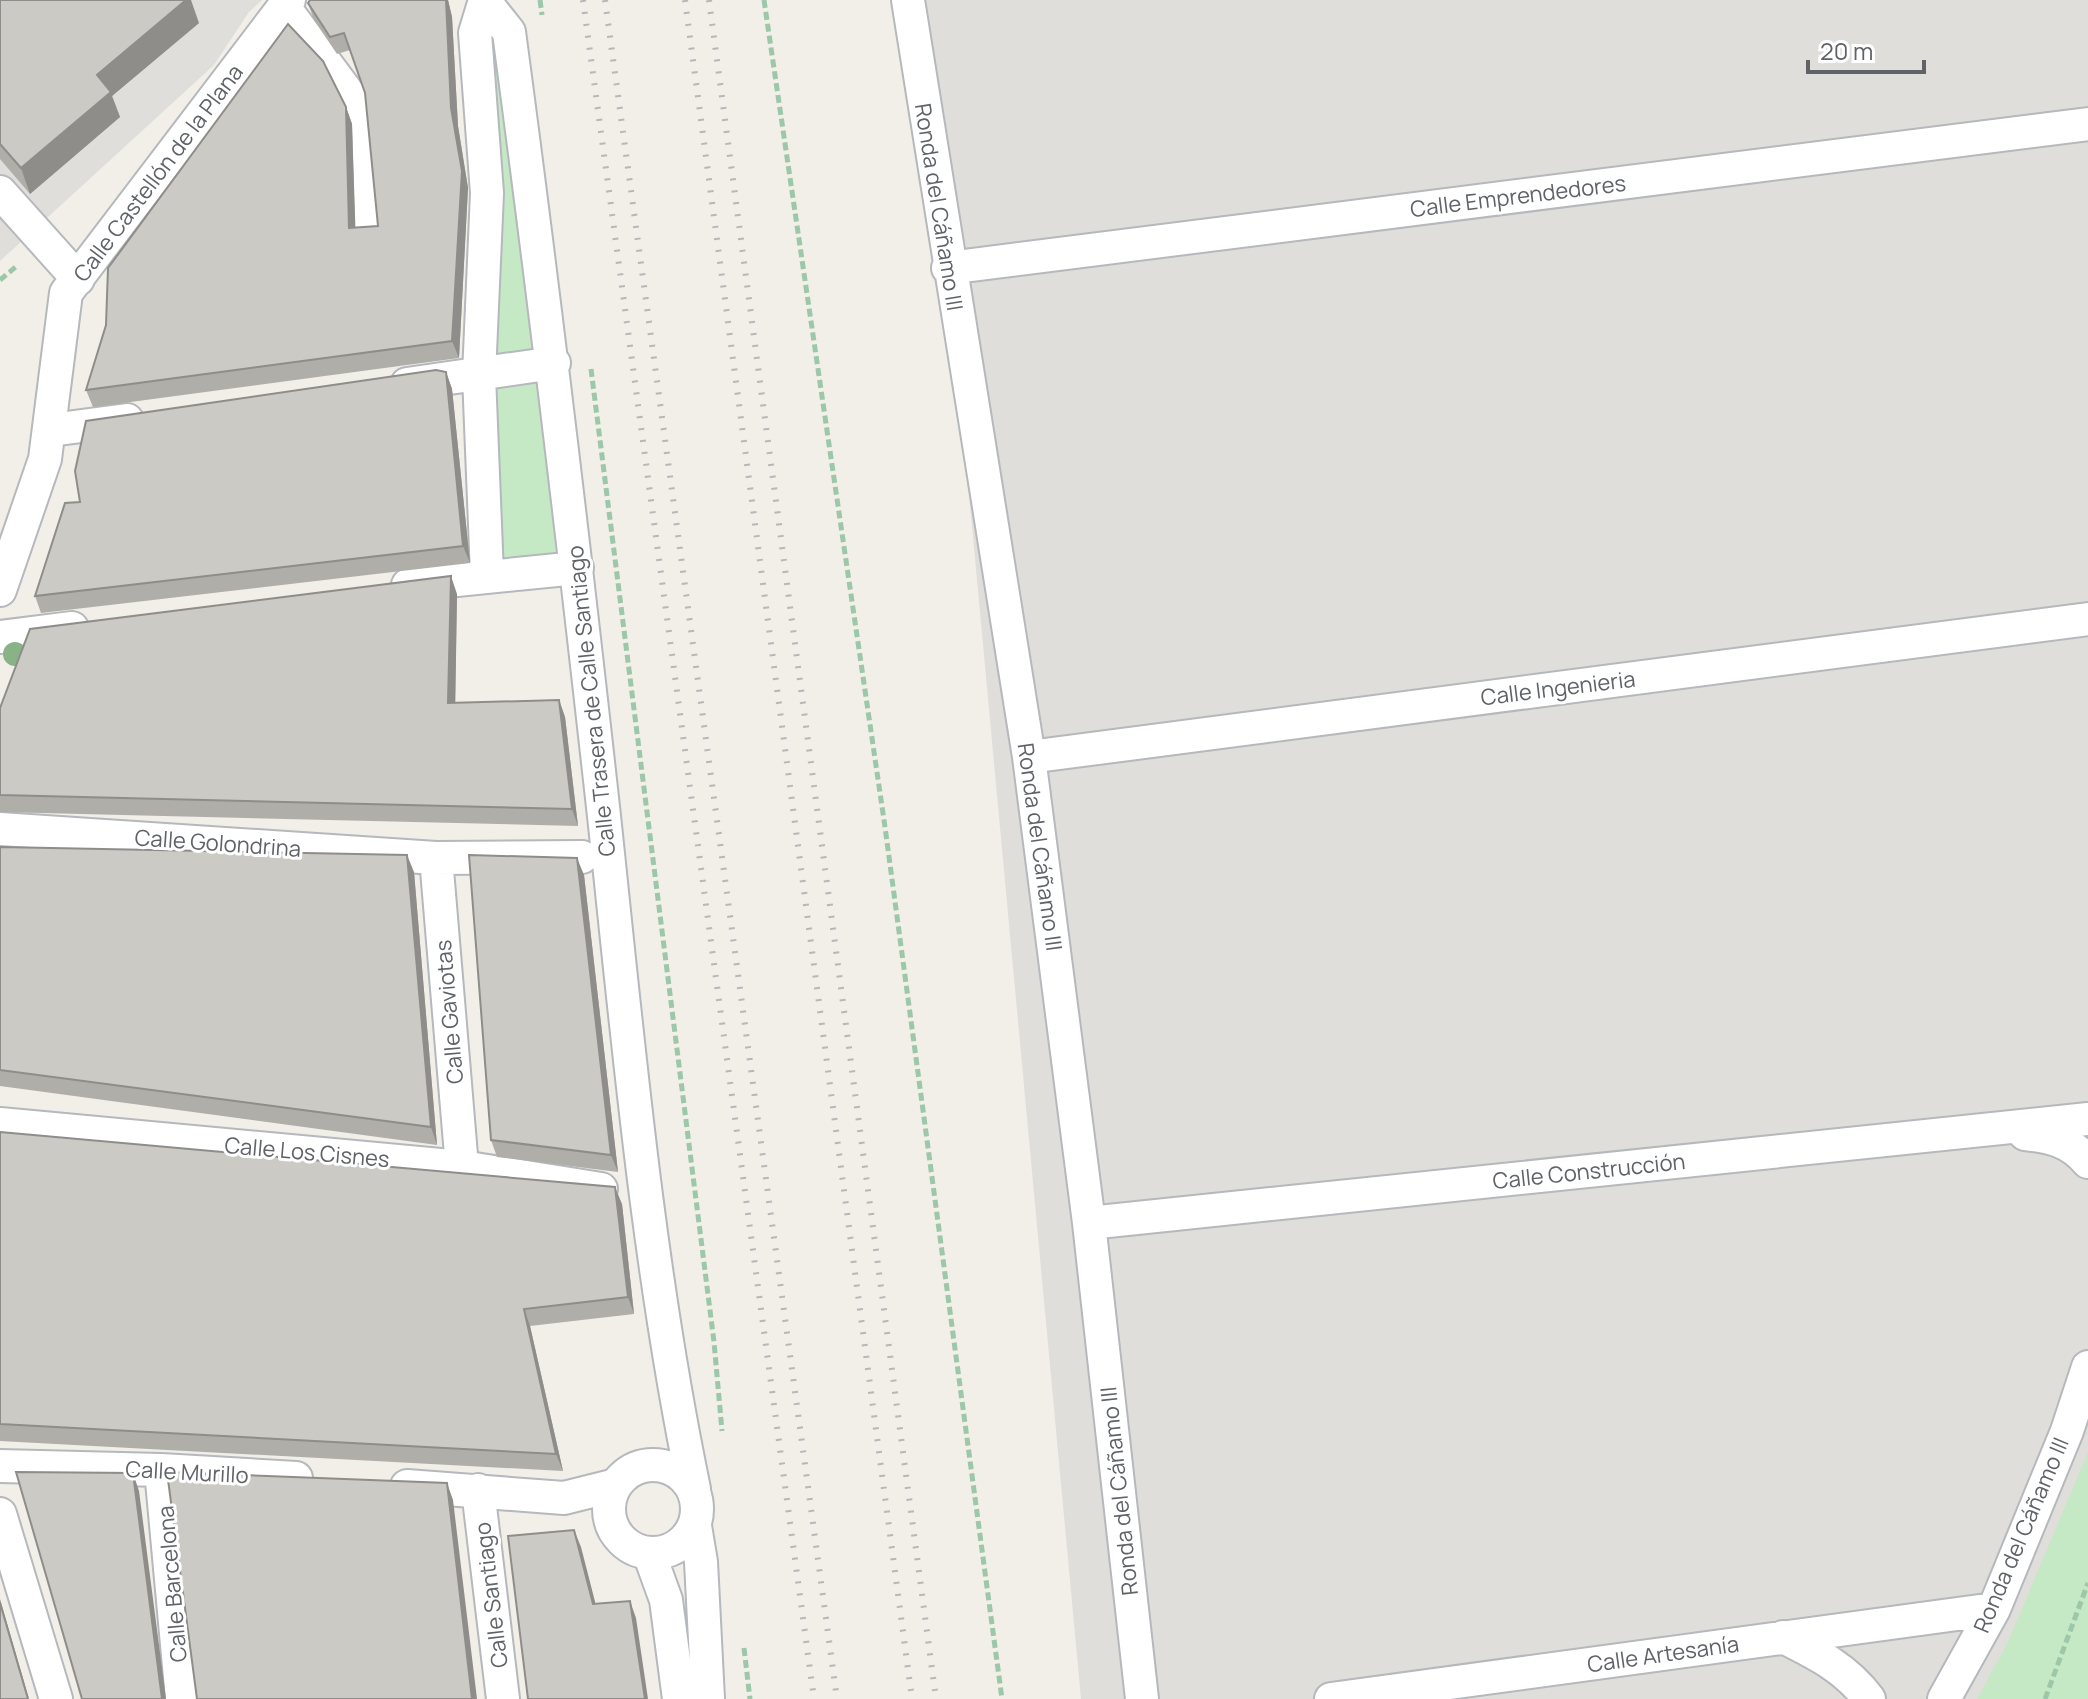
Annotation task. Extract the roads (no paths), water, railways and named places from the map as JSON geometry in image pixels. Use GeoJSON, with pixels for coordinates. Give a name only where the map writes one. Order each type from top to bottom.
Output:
{"type":"FeatureCollection","features":[{"type":"Feature","properties":{"kind":"street","name":"Ronda del Cáñamo III"},"geometry":{"type":"LineString","coordinates":[[908,0],[948,268],[1029,757],[1089,1223],[1142,1699]]}},
{"type":"Feature","properties":{"kind":"street","name":"Calle Trasera de Calle Santiago"},"geometry":{"type":"LineString","coordinates":[[486,1],[509,32],[554,363],[646,1197],[677,1407],[694,1489]]}},
{"type":"Feature","properties":{"kind":"street","name":"Calle Trasera de Calle Santiago"},"geometry":{"type":"LineString","coordinates":[[486,1],[475,33],[487,193],[479,375],[487,575]]}},
{"type":"Feature","properties":{"kind":"street"},"geometry":{"type":"LineString","coordinates":[[287,4],[362,112],[371,228]]}},
{"type":"Feature","properties":{"kind":"street","name":"Calle Castellón de la Plana"},"geometry":{"type":"LineString","coordinates":[[0,590],[45,459],[66,293],[287,4]]}},
{"type":"Feature","properties":{"kind":"street","name":"Calle Emprendedores"},"geometry":{"type":"LineString","coordinates":[[948,268],[2088,124]]}},
{"type":"Feature","properties":{"kind":"street"},"geometry":{"type":"LineString","coordinates":[[0,192],[78,279]]}},
{"type":"Feature","properties":{"kind":"street"},"geometry":{"type":"LineString","coordinates":[[384,387],[554,363]]}},
{"type":"Feature","properties":{"kind":"street"},"geometry":{"type":"LineString","coordinates":[[51,430],[162,415]]}},
{"type":"Feature","properties":{"kind":"street"},"geometry":{"type":"LineString","coordinates":[[377,589],[487,575],[577,568]]}},
{"type":"Feature","properties":{"kind":"street","name":"Calle Ingenieria"},"geometry":{"type":"LineString","coordinates":[[1029,757],[2088,619]]}},
{"type":"Feature","properties":{"kind":"street"},"geometry":{"type":"LineString","coordinates":[[0,637],[94,625]]}},
{"type":"Feature","properties":{"kind":"street","name":"Calle Golondrina"},"geometry":{"type":"LineString","coordinates":[[0,829],[436,858],[582,857]]}},
{"type":"Feature","properties":{"kind":"street","name":"Calle Gaviotas"},"geometry":{"type":"LineString","coordinates":[[436,858],[462,1167]]}},
{"type":"Feature","properties":{"kind":"street"},"geometry":{"type":"LineString","coordinates":[[1986,1130],[2064,1111],[2088,1100]]}},
{"type":"Feature","properties":{"kind":"street","name":"Calle Construcción"},"geometry":{"type":"LineString","coordinates":[[1089,1223],[2088,1119]]}},
{"type":"Feature","properties":{"kind":"street","name":"Calle Los Cisnes"},"geometry":{"type":"LineString","coordinates":[[0,1124],[462,1167],[613,1191]]}},
{"type":"Feature","properties":{"kind":"street"},"geometry":{"type":"LineString","coordinates":[[1986,1130],[2053,1137],[2076,1149],[2088,1162]]}},
{"type":"Feature","properties":{"kind":"street","name":"Ronda del Cáñamo III"},"geometry":{"type":"LineString","coordinates":[[1944,1699],[1994,1609],[2067,1431],[2088,1367]]}},
{"type":"Feature","properties":{"kind":"street"},"geometry":{"type":"LineString","coordinates":[[648,1464],[677,1407]]}},
{"type":"Feature","properties":{"kind":"street"},"geometry":{"type":"LineString","coordinates":[[695,1526],[676,1547],[649,1553],[623,1542],[610,1517],[609,1501],[624,1475],[648,1464],[675,1470],[694,1489],[708,1699]]}},
{"type":"Feature","properties":{"kind":"street","name":"Calle Murillo"},"geometry":{"type":"LineString","coordinates":[[0,1466],[161,1470],[320,1480]]}},
{"type":"Feature","properties":{"kind":"street","name":"Calle Barcelona"},"geometry":{"type":"LineString","coordinates":[[161,1470],[182,1699]]}},
{"type":"Feature","properties":{"kind":"street"},"geometry":{"type":"LineString","coordinates":[[383,1484],[564,1498],[610,1517]]}},
{"type":"Feature","properties":{"kind":"street"},"geometry":{"type":"LineString","coordinates":[[564,1498],[616,1485]]}},
{"type":"Feature","properties":{"kind":"street","name":"Calle Santiago"},"geometry":{"type":"LineString","coordinates":[[478,1490],[503,1699]]}},
{"type":"Feature","properties":{"kind":"street"},"geometry":{"type":"LineString","coordinates":[[0,1514],[56,1699]]}},
{"type":"Feature","properties":{"kind":"street"},"geometry":{"type":"LineString","coordinates":[[649,1553],[666,1600],[679,1699]]}},
{"type":"Feature","properties":{"kind":"street","name":"Calle Artesanía"},"geometry":{"type":"LineString","coordinates":[[1331,1699],[1994,1609]]}},
{"type":"Feature","properties":{"kind":"street"},"geometry":{"type":"LineString","coordinates":[[1783,1637],[1825,1657],[1855,1680],[1869,1699]]}},
{"type":"Feature","properties":{"kind":"railway"},"geometry":{"type":"LineString","coordinates":[[583,0],[814,1699]]}},
{"type":"Feature","properties":{"kind":"railway"},"geometry":{"type":"LineString","coordinates":[[605,0],[837,1699]]}},
{"type":"Feature","properties":{"kind":"railway"},"geometry":{"type":"LineString","coordinates":[[685,0],[912,1699]]}},
{"type":"Feature","properties":{"kind":"railway"},"geometry":{"type":"LineString","coordinates":[[709,0],[936,1699]]}}]}
